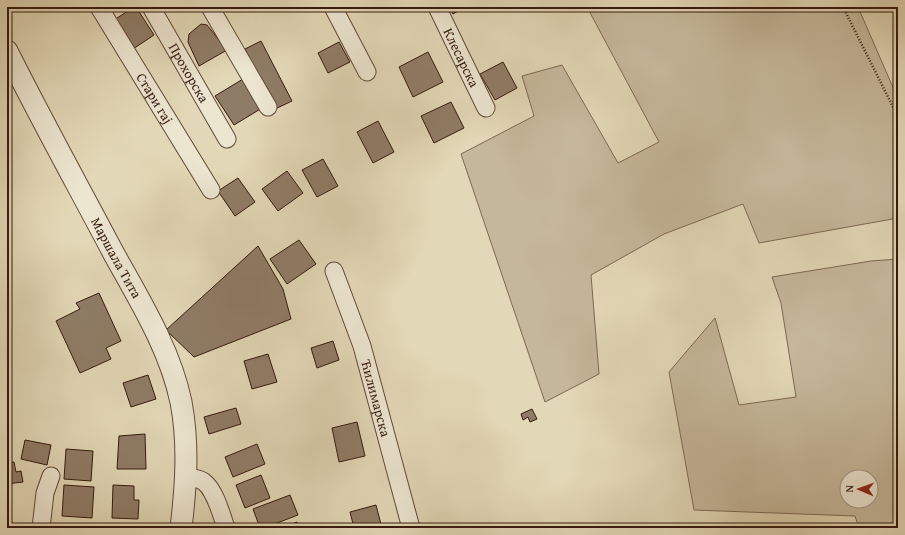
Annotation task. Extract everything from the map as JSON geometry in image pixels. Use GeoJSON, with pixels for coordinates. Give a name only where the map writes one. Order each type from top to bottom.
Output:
{"type":"FeatureCollection","features":[{"type":"Feature","properties":{"kind":"street","name":"Стари гај"},"geometry":{"type":"LineString","coordinates":[[99,7],[211,190]]}},
{"type":"Feature","properties":{"kind":"street","name":"Прохорска"},"geometry":{"type":"LineString","coordinates":[[151,7],[227,138]]}},
{"type":"Feature","properties":{"kind":"street"},"geometry":{"type":"LineString","coordinates":[[210,7],[268,107]]}},
{"type":"Feature","properties":{"kind":"street"},"geometry":{"type":"LineString","coordinates":[[334,7],[367,72]]}},
{"type":"Feature","properties":{"kind":"street","name":"Клесарска"},"geometry":{"type":"LineString","coordinates":[[437,7],[486,108]]}},
{"type":"Feature","properties":{"kind":"street","name":"Маршала Тита"},"geometry":{"type":"LineString","coordinates":[[7,51],[44,125],[153,326],[174,376],[184,417],[186,437],[186,477],[181,528]]}},
{"type":"Feature","properties":{"kind":"street","name":"Ћилимарска"},"geometry":{"type":"LineString","coordinates":[[334,271],[362,346],[411,528]]}},
{"type":"Feature","properties":{"kind":"street"},"geometry":{"type":"LineString","coordinates":[[41,528],[45,493],[51,476]]}},
{"type":"Feature","properties":{"kind":"street"},"geometry":{"type":"LineString","coordinates":[[186,477],[196,478],[205,482],[213,494],[226,528]]}},
{"type":"Feature","properties":{"kind":"path"},"geometry":{"type":"LineString","coordinates":[[843,7],[898,117]]}},
{"type":"Feature","properties":{"kind":"shaded area"},"geometry":{"type":"Polygon","coordinates":[[[587,7],[858,7],[898,99],[898,218],[759,243],[743,204],[664,234],[591,275],[599,374],[545,402],[461,154],[534,116],[522,76],[562,65],[618,163],[659,142],[587,7]]]}},
{"type":"Feature","properties":{"kind":"shaded area"},"geometry":{"type":"Polygon","coordinates":[[[898,259],[898,528],[859,528],[855,516],[694,510],[669,372],[715,318],[739,405],[796,397],[781,303],[772,277],[871,261],[898,259]]]}},
{"type":"Feature","properties":{"kind":"building"},"geometry":{"type":"Polygon","coordinates":[[[136,7],[154,35],[133,49],[114,20],[136,7]]]}},
{"type":"Feature","properties":{"kind":"building"},"geometry":{"type":"Polygon","coordinates":[[[449,7],[465,7],[453,14],[449,7]]]}},
{"type":"Feature","properties":{"kind":"building"},"geometry":{"type":"Polygon","coordinates":[[[201,24],[207,25],[227,50],[199,66],[188,42],[189,34],[201,24]]]}},
{"type":"Feature","properties":{"kind":"building"},"geometry":{"type":"Polygon","coordinates":[[[261,41],[292,101],[275,109],[245,49],[261,41]]]}},
{"type":"Feature","properties":{"kind":"building"},"geometry":{"type":"Polygon","coordinates":[[[339,42],[350,62],[328,73],[318,53],[339,42]]]}},
{"type":"Feature","properties":{"kind":"building"},"geometry":{"type":"Polygon","coordinates":[[[428,52],[443,82],[413,97],[399,67],[428,52]]]}},
{"type":"Feature","properties":{"kind":"building"},"geometry":{"type":"Polygon","coordinates":[[[503,62],[517,88],[495,100],[480,74],[503,62]]]}},
{"type":"Feature","properties":{"kind":"building"},"geometry":{"type":"Polygon","coordinates":[[[243,79],[262,108],[234,125],[215,96],[243,79]]]}},
{"type":"Feature","properties":{"kind":"building"},"geometry":{"type":"Polygon","coordinates":[[[451,102],[464,128],[434,143],[421,116],[451,102]]]}},
{"type":"Feature","properties":{"kind":"building"},"geometry":{"type":"Polygon","coordinates":[[[378,121],[394,152],[373,163],[357,132],[378,121]]]}},
{"type":"Feature","properties":{"kind":"building"},"geometry":{"type":"Polygon","coordinates":[[[323,159],[338,186],[317,197],[302,170],[323,159]]]}},
{"type":"Feature","properties":{"kind":"building"},"geometry":{"type":"Polygon","coordinates":[[[287,171],[303,193],[278,211],[262,189],[287,171]]]}},
{"type":"Feature","properties":{"kind":"building"},"geometry":{"type":"Polygon","coordinates":[[[238,178],[255,202],[235,216],[218,191],[238,178]]]}},
{"type":"Feature","properties":{"kind":"building"},"geometry":{"type":"Polygon","coordinates":[[[299,240],[316,264],[287,284],[270,259],[299,240]]]}},
{"type":"Feature","properties":{"kind":"building"},"geometry":{"type":"Polygon","coordinates":[[[258,246],[283,289],[291,319],[194,357],[166,330],[258,246]]]}},
{"type":"Feature","properties":{"kind":"building"},"geometry":{"type":"Polygon","coordinates":[[[99,293],[121,341],[106,348],[111,359],[80,373],[56,321],[80,309],[76,303],[99,293]]]}},
{"type":"Feature","properties":{"kind":"building"},"geometry":{"type":"Polygon","coordinates":[[[333,341],[339,360],[317,368],[311,348],[333,341]]]}},
{"type":"Feature","properties":{"kind":"building"},"geometry":{"type":"Polygon","coordinates":[[[268,354],[277,382],[252,389],[244,361],[268,354]]]}},
{"type":"Feature","properties":{"kind":"building"},"geometry":{"type":"Polygon","coordinates":[[[148,375],[156,399],[131,407],[123,383],[148,375]]]}},
{"type":"Feature","properties":{"kind":"building"},"geometry":{"type":"Polygon","coordinates":[[[236,408],[241,424],[209,434],[204,417],[236,408]]]}},
{"type":"Feature","properties":{"kind":"building"},"geometry":{"type":"Polygon","coordinates":[[[532,409],[537,419],[530,422],[528,417],[523,420],[521,414],[532,409]]]}},
{"type":"Feature","properties":{"kind":"building"},"geometry":{"type":"Polygon","coordinates":[[[357,422],[365,456],[339,462],[332,428],[357,422]]]}},
{"type":"Feature","properties":{"kind":"building"},"geometry":{"type":"Polygon","coordinates":[[[145,434],[146,469],[117,469],[119,436],[145,434]]]}},
{"type":"Feature","properties":{"kind":"building"},"geometry":{"type":"Polygon","coordinates":[[[25,440],[51,445],[47,465],[21,459],[25,440]]]}},
{"type":"Feature","properties":{"kind":"building"},"geometry":{"type":"Polygon","coordinates":[[[257,444],[265,464],[233,477],[225,457],[257,444]]]}},
{"type":"Feature","properties":{"kind":"building"},"geometry":{"type":"Polygon","coordinates":[[[66,449],[93,451],[91,481],[64,479],[66,449]]]}},
{"type":"Feature","properties":{"kind":"building"},"geometry":{"type":"Polygon","coordinates":[[[14,462],[16,472],[21,471],[23,482],[7,484],[7,463],[14,462]]]}},
{"type":"Feature","properties":{"kind":"building"},"geometry":{"type":"Polygon","coordinates":[[[261,475],[270,498],[245,508],[236,485],[261,475]]]}},
{"type":"Feature","properties":{"kind":"building"},"geometry":{"type":"Polygon","coordinates":[[[64,485],[94,487],[92,518],[62,516],[64,485]]]}},
{"type":"Feature","properties":{"kind":"building"},"geometry":{"type":"Polygon","coordinates":[[[113,485],[134,486],[134,500],[139,500],[138,519],[112,518],[113,485]]]}},
{"type":"Feature","properties":{"kind":"building"},"geometry":{"type":"Polygon","coordinates":[[[290,495],[298,515],[264,528],[260,528],[253,509],[290,495]]]}},
{"type":"Feature","properties":{"kind":"building"},"geometry":{"type":"Polygon","coordinates":[[[376,505],[382,528],[354,528],[350,512],[376,505]]]}},
{"type":"Feature","properties":{"kind":"building"},"geometry":{"type":"Polygon","coordinates":[[[297,522],[299,528],[280,528],[297,522]]]}}]}
